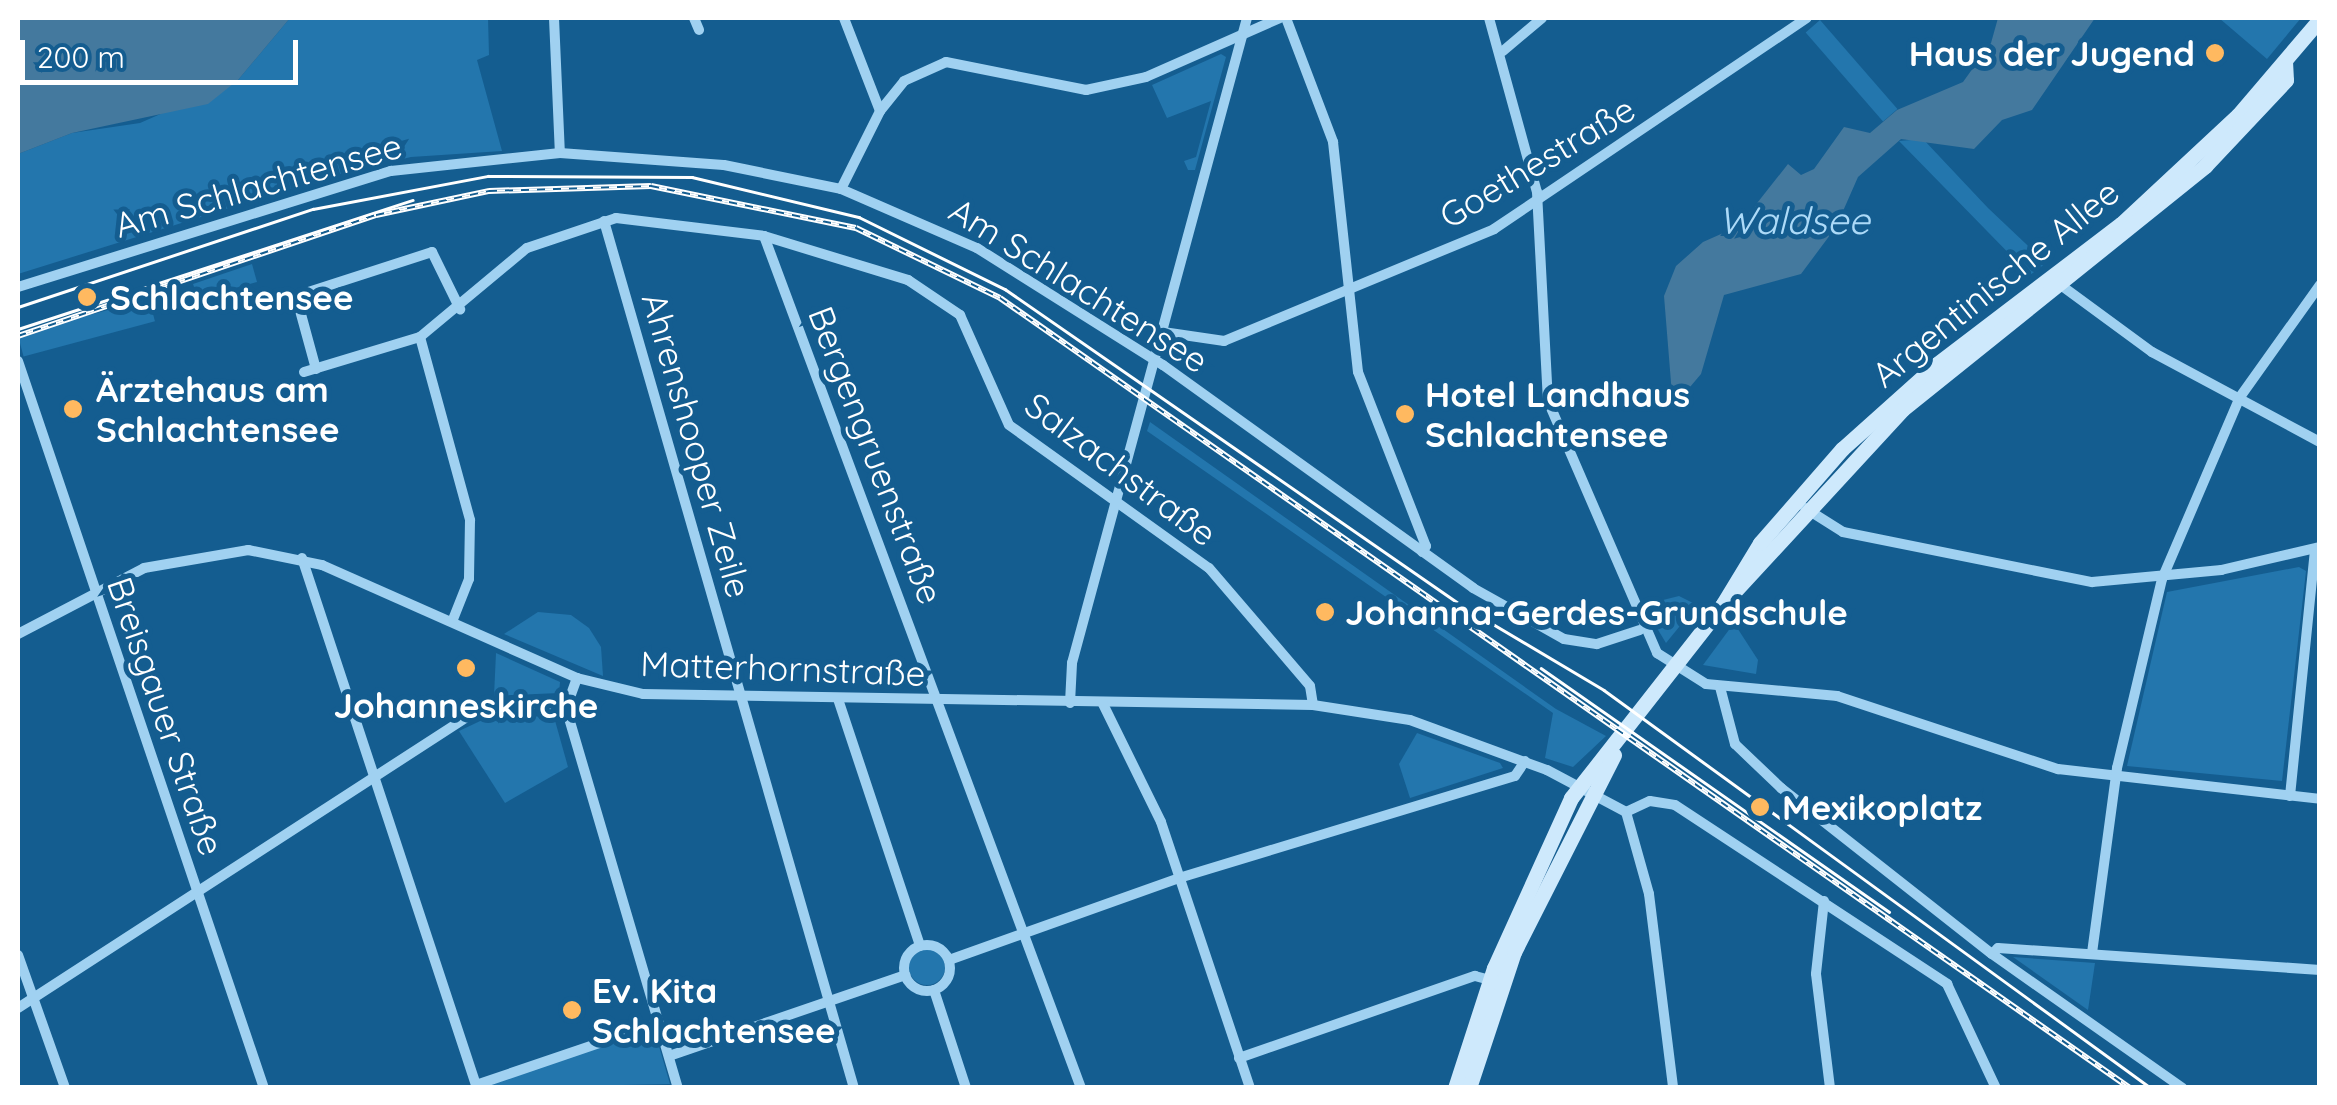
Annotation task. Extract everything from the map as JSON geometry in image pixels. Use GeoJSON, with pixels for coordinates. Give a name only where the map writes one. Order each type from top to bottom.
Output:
{"type":"FeatureCollection","features":[{"type":"Feature","properties":{"kind":"main road","name":"Argentinische Allee"},"geometry":{"type":"LineString","coordinates":[[1618,747],[1723,604],[1802,505],[1897,397],[2121,224],[2285,62],[2320,19]]}},
{"type":"Feature","properties":{"kind":"main road","name":"Argentinische Allee"},"geometry":{"type":"LineString","coordinates":[[1802,505],[1903,408],[2062,286],[2205,166],[2286,80],[2285,62]]}},
{"type":"Feature","properties":{"kind":"main road"},"geometry":{"type":"LineString","coordinates":[[1455,1088],[1490,980],[1579,786],[1618,747]]}},
{"type":"Feature","properties":{"kind":"main road"},"geometry":{"type":"LineString","coordinates":[[1468,1088],[1514,952],[1618,747]]}},
{"type":"Feature","properties":{"kind":"street"},"geometry":{"type":"LineString","coordinates":[[554,18],[560,152]]}},
{"type":"Feature","properties":{"kind":"street"},"geometry":{"type":"LineString","coordinates":[[694,18],[698,30]]}},
{"type":"Feature","properties":{"kind":"street"},"geometry":{"type":"LineString","coordinates":[[844,18],[880,111]]}},
{"type":"Feature","properties":{"kind":"street"},"geometry":{"type":"LineString","coordinates":[[1070,703],[1072,663],[1247,18]]}},
{"type":"Feature","properties":{"kind":"street"},"geometry":{"type":"LineString","coordinates":[[841,190],[880,111],[904,81],[946,62],[1086,90],[1146,77],[1283,18],[1333,142],[1346,291],[1358,372],[1426,546],[1422,552]]}},
{"type":"Feature","properties":{"kind":"street"},"geometry":{"type":"LineString","coordinates":[[1490,18],[1503,52],[1538,201],[1548,401],[1640,630],[1676,669],[1720,687],[1837,696],[2028,760],[2115,780],[2320,799]]}},
{"type":"Feature","properties":{"kind":"street"},"geometry":{"type":"LineString","coordinates":[[1503,52],[1542,18]]}},
{"type":"Feature","properties":{"kind":"street","name":"Goethestraße"},"geometry":{"type":"LineString","coordinates":[[1163,332],[1213,344],[1494,229],[1806,18]]}},
{"type":"Feature","properties":{"kind":"street","name":"Am Schlachtensee"},"geometry":{"type":"LineString","coordinates":[[18,287],[391,171],[560,152],[724,164],[841,190],[977,248],[1155,360],[1422,552],[1564,639],[1598,644],[1640,630]]}},
{"type":"Feature","properties":{"kind":"street","name":"Salzachstraße"},"geometry":{"type":"LineString","coordinates":[[460,308],[432,252],[296,296],[310,370],[420,337],[460,308],[527,248],[604,221],[680,221],[764,236],[939,294],[960,314],[1010,425],[1118,498],[1242,604],[1310,686],[1313,704]]}},
{"type":"Feature","properties":{"kind":"street","name":"Ahrenshooper Zeile"},"geometry":{"type":"LineString","coordinates":[[604,221],[854,1088]]}},
{"type":"Feature","properties":{"kind":"street","name":"Bergengruenstraße"},"geometry":{"type":"LineString","coordinates":[[764,236],[1081,1088]]}},
{"type":"Feature","properties":{"kind":"street"},"geometry":{"type":"LineString","coordinates":[[2092,953],[2115,780],[2162,579],[2240,396],[2320,285]]}},
{"type":"Feature","properties":{"kind":"street"},"geometry":{"type":"LineString","coordinates":[[2062,286],[2152,352],[2320,442]]}},
{"type":"Feature","properties":{"kind":"street"},"geometry":{"type":"LineString","coordinates":[[420,337],[470,520],[469,579],[452,622]]}},
{"type":"Feature","properties":{"kind":"street","name":"Breisgauer Straße"},"geometry":{"type":"LineString","coordinates":[[18,361],[21,383],[264,1088]]}},
{"type":"Feature","properties":{"kind":"street"},"geometry":{"type":"LineString","coordinates":[[1802,505],[1843,532],[2015,570],[2092,582],[2162,579],[2317,548],[2290,796]]}},
{"type":"Feature","properties":{"kind":"street","name":"Matterhornstraße"},"geometry":{"type":"LineString","coordinates":[[18,634],[144,568],[209,551],[302,558],[577,678],[642,694],[1103,704],[1313,704],[1398,717],[1524,762],[1626,812]]}},
{"type":"Feature","properties":{"kind":"street"},"geometry":{"type":"LineString","coordinates":[[302,558],[371,778],[476,1086],[658,1023]]}},
{"type":"Feature","properties":{"kind":"street"},"geometry":{"type":"LineString","coordinates":[[577,678],[566,708],[676,1087]]}},
{"type":"Feature","properties":{"kind":"street"},"geometry":{"type":"LineString","coordinates":[[1720,687],[1725,726],[1746,756],[1992,954],[2182,1088]]}},
{"type":"Feature","properties":{"kind":"street"},"geometry":{"type":"LineString","coordinates":[[838,699],[920,946]]}},
{"type":"Feature","properties":{"kind":"street"},"geometry":{"type":"LineString","coordinates":[[1103,704],[1179,878],[1250,1088]]}},
{"type":"Feature","properties":{"kind":"street"},"geometry":{"type":"LineString","coordinates":[[18,1008],[371,778],[491,706],[566,708]]}},
{"type":"Feature","properties":{"kind":"street"},"geometry":{"type":"LineString","coordinates":[[949,960],[1179,878],[1515,776],[1524,762]]}},
{"type":"Feature","properties":{"kind":"street"},"geometry":{"type":"LineString","coordinates":[[1673,1088],[1648,894],[1626,812],[1650,801],[1675,804],[1947,984],[1996,1088]]}},
{"type":"Feature","properties":{"kind":"street"},"geometry":{"type":"LineString","coordinates":[[1824,901],[1816,974],[1830,1088]]}},
{"type":"Feature","properties":{"kind":"street"},"geometry":{"type":"LineString","coordinates":[[920,946],[940,949],[949,960],[946,981],[934,990],[914,987],[905,975],[905,961],[920,946]]}},
{"type":"Feature","properties":{"kind":"street"},"geometry":{"type":"LineString","coordinates":[[1992,954],[2092,953],[2320,970]]}},
{"type":"Feature","properties":{"kind":"street"},"geometry":{"type":"LineString","coordinates":[[18,955],[64,1088]]}},
{"type":"Feature","properties":{"kind":"street"},"geometry":{"type":"LineString","coordinates":[[669,1056],[905,975]]}},
{"type":"Feature","properties":{"kind":"street"},"geometry":{"type":"LineString","coordinates":[[1239,1058],[1475,976],[1490,980]]}},
{"type":"Feature","properties":{"kind":"street"},"geometry":{"type":"LineString","coordinates":[[934,990],[966,1088]]}},
{"type":"Feature","properties":{"kind":"shaded area"},"geometry":{"type":"Polygon","coordinates":[[[290,18],[488,18],[489,55],[477,60],[502,151],[411,157],[332,176],[18,274],[18,154],[72,133],[140,123],[238,80],[290,18]]]}},
{"type":"Feature","properties":{"kind":"shaded area"},"geometry":{"type":"Polygon","coordinates":[[[2219,18],[2301,18],[2267,59],[2219,18]]]}},
{"type":"Feature","properties":{"kind":"shaded area"},"geometry":{"type":"Polygon","coordinates":[[[1820,20],[1897,109],[1883,122],[1806,32],[1820,20]]]}},
{"type":"Feature","properties":{"kind":"shaded area"},"geometry":{"type":"Polygon","coordinates":[[[1221,54],[1226,57],[1195,170],[1188,170],[1184,161],[1196,157],[1211,101],[1167,118],[1152,85],[1221,54]]]}},
{"type":"Feature","properties":{"kind":"shaded area"},"geometry":{"type":"Polygon","coordinates":[[[1923,139],[2046,263],[2030,275],[1899,141],[1923,139]]]}},
{"type":"Feature","properties":{"kind":"shaded area"},"geometry":{"type":"Polygon","coordinates":[[[252,264],[257,282],[198,298],[193,284],[252,264]]]}},
{"type":"Feature","properties":{"kind":"shaded area"},"geometry":{"type":"Polygon","coordinates":[[[149,299],[155,321],[24,356],[18,334],[149,299]]]}},
{"type":"Feature","properties":{"kind":"shaded area"},"geometry":{"type":"Polygon","coordinates":[[[1150,422],[1556,709],[1606,736],[1573,767],[1545,758],[1553,713],[1147,431],[1150,422]]]}},
{"type":"Feature","properties":{"kind":"shaded area"},"geometry":{"type":"Polygon","coordinates":[[[2299,567],[2306,571],[2282,781],[2127,766],[2167,592],[2299,567]]]}},
{"type":"Feature","properties":{"kind":"shaded area"},"geometry":{"type":"Polygon","coordinates":[[[1679,596],[1697,605],[1666,643],[1643,605],[1679,596]]]}},
{"type":"Feature","properties":{"kind":"shaded area"},"geometry":{"type":"Polygon","coordinates":[[[538,612],[571,615],[589,628],[601,647],[603,676],[504,634],[538,612]]]}},
{"type":"Feature","properties":{"kind":"shaded area"},"geometry":{"type":"Polygon","coordinates":[[[1734,623],[1758,660],[1756,674],[1703,665],[1734,623]]]}},
{"type":"Feature","properties":{"kind":"shaded area"},"geometry":{"type":"Polygon","coordinates":[[[496,653],[560,682],[559,693],[494,696],[496,653]]]}},
{"type":"Feature","properties":{"kind":"shaded area"},"geometry":{"type":"Polygon","coordinates":[[[493,715],[554,717],[568,767],[505,803],[459,731],[493,715]]]}},
{"type":"Feature","properties":{"kind":"shaded area"},"geometry":{"type":"Polygon","coordinates":[[[1417,733],[1500,763],[1503,768],[1410,798],[1399,764],[1417,733]]]}},
{"type":"Feature","properties":{"kind":"shaded area"},"geometry":{"type":"Polygon","coordinates":[[[927,949],[940,954],[945,967],[940,980],[927,985],[914,980],[909,967],[914,954],[927,949]]]}},
{"type":"Feature","properties":{"kind":"shaded area"},"geometry":{"type":"Polygon","coordinates":[[[2013,957],[2095,963],[2088,1010],[2013,957]]]}},
{"type":"Feature","properties":{"kind":"shaded area"},"geometry":{"type":"Polygon","coordinates":[[[654,1029],[670,1084],[484,1088],[486,1085],[654,1029]]]}},
{"type":"Feature","properties":{"kind":"water"},"geometry":{"type":"Polygon","coordinates":[[[18,18],[290,18],[238,80],[208,104],[72,133],[18,154],[18,18]]]}},
{"type":"Feature","properties":{"kind":"water","name":"Waldsee"},"geometry":{"type":"Polygon","coordinates":[[[1998,18],[2095,18],[2032,110],[2002,120],[1974,149],[1901,139],[1858,177],[1836,227],[1801,274],[1724,295],[1701,374],[1673,407],[1664,296],[1676,266],[1703,242],[1739,226],[1788,164],[1801,175],[1814,169],[1844,127],[1870,133],[1897,110],[1963,82],[1991,43],[1998,18]]]}},
{"type":"Feature","properties":{"kind":"tram line"},"geometry":{"type":"LineString","coordinates":[[18,307],[313,209],[488,176],[692,177],[859,217],[1005,289],[1461,605],[1604,690],[2151,1088]]}},
{"type":"Feature","properties":{"kind":"tram line"},"geometry":{"type":"LineString","coordinates":[[18,329],[412,200]]}},
{"type":"Feature","properties":{"kind":"tram line"},"geometry":{"type":"LineString","coordinates":[[1541,668],[1889,912]]}},
{"type":"Feature","properties":{"kind":"railway"},"geometry":{"type":"LineString","coordinates":[[18,336],[376,215],[489,191],[651,186],[856,228],[1000,298],[2130,1088]]}},
{"type":"Feature","properties":{"kind":"place","name":"Haus der Jugend"},"geometry":{"type":"Point","coordinates":[2215,53]}},
{"type":"Feature","properties":{"kind":"place","name":"Schlachtensee"},"geometry":{"type":"Point","coordinates":[87,297]}},
{"type":"Feature","properties":{"kind":"place","name":"Ärztehaus am Schlachtensee"},"geometry":{"type":"Point","coordinates":[73,409]}},
{"type":"Feature","properties":{"kind":"place","name":"Hotel Landhaus Schlachtensee"},"geometry":{"type":"Point","coordinates":[1405,414]}},
{"type":"Feature","properties":{"kind":"place","name":"Johanna-Gerdes-Grundschule"},"geometry":{"type":"Point","coordinates":[1325,612]}},
{"type":"Feature","properties":{"kind":"place","name":"Johanneskirche"},"geometry":{"type":"Point","coordinates":[466,668]}},
{"type":"Feature","properties":{"kind":"place","name":"Mexikoplatz"},"geometry":{"type":"Point","coordinates":[1760,807]}},
{"type":"Feature","properties":{"kind":"place","name":"Ev. Kita Schlachtensee"},"geometry":{"type":"Point","coordinates":[572,1010]}}]}
